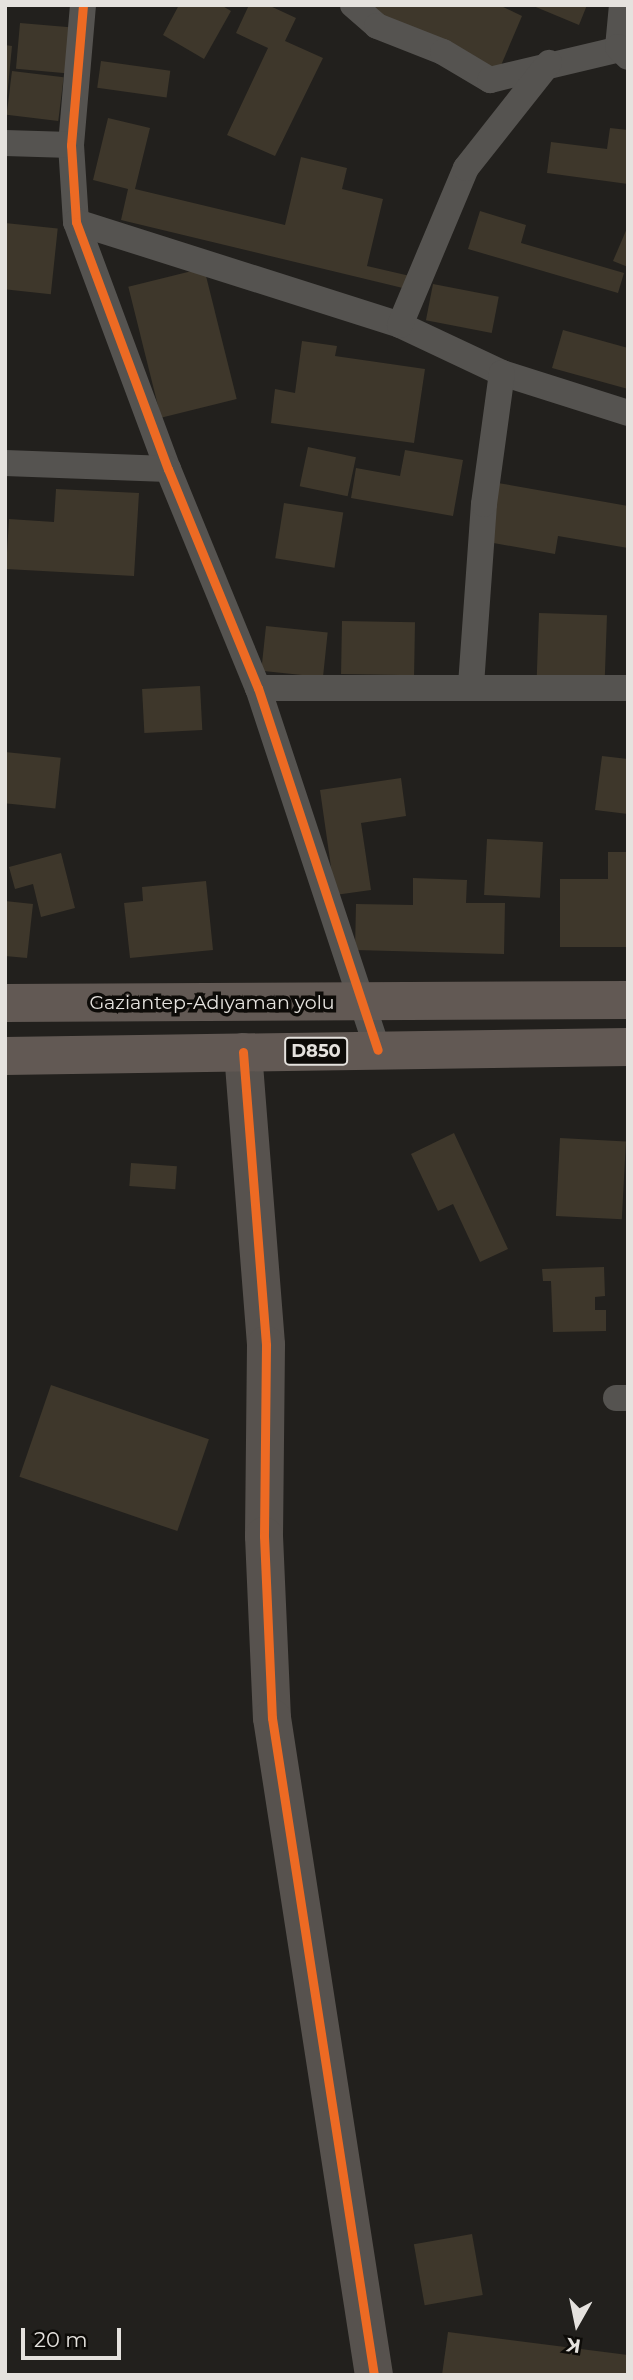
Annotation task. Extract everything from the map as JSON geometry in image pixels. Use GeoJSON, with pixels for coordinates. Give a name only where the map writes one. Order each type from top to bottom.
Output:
{"type":"FeatureCollection","features":[{"type":"Feature","properties":{"kind":"highway","name":"Gaziantep-Adıyaman yolu"},"geometry":{"type":"LineString","coordinates":[[5,1003],[364,1004],[628,1000]]}},
{"type":"Feature","properties":{"kind":"highway","name":"D850"},"geometry":{"type":"LineString","coordinates":[[5,1056],[628,1047]]}},
{"type":"Feature","properties":{"kind":"street"},"geometry":{"type":"LineString","coordinates":[[83,5],[71,145],[76,222],[168,468],[258,688],[378,1050]]}},
{"type":"Feature","properties":{"kind":"street"},"geometry":{"type":"LineString","coordinates":[[353,5],[377,26],[443,52],[490,80],[549,64],[625,50],[622,5]]}},
{"type":"Feature","properties":{"kind":"street"},"geometry":{"type":"LineString","coordinates":[[400,325],[466,168],[549,64]]}},
{"type":"Feature","properties":{"kind":"street"},"geometry":{"type":"LineString","coordinates":[[5,143],[71,145]]}},
{"type":"Feature","properties":{"kind":"street"},"geometry":{"type":"LineString","coordinates":[[76,222],[400,325],[502,373],[628,413]]}},
{"type":"Feature","properties":{"kind":"street"},"geometry":{"type":"LineString","coordinates":[[471,685],[484,504],[502,373]]}},
{"type":"Feature","properties":{"kind":"street"},"geometry":{"type":"LineString","coordinates":[[5,463],[168,468]]}},
{"type":"Feature","properties":{"kind":"street"},"geometry":{"type":"LineString","coordinates":[[258,688],[471,685],[628,688]]}},
{"type":"Feature","properties":{"kind":"street"},"geometry":{"type":"LineString","coordinates":[[243,1052],[266,1345],[264,1536],[272,1718],[374,2375]]}},
{"type":"Feature","properties":{"kind":"building"},"geometry":{"type":"Polygon","coordinates":[[[179,5],[221,5],[231,11],[204,59],[163,35],[179,5]]]}},
{"type":"Feature","properties":{"kind":"building"},"geometry":{"type":"Polygon","coordinates":[[[249,5],[268,5],[296,18],[285,41],[323,58],[275,156],[227,135],[268,48],[236,33],[249,5]]]}},
{"type":"Feature","properties":{"kind":"building"},"geometry":{"type":"Polygon","coordinates":[[[365,5],[499,5],[522,16],[499,70],[363,10],[365,5]]]}},
{"type":"Feature","properties":{"kind":"building"},"geometry":{"type":"Polygon","coordinates":[[[531,5],[587,5],[579,25],[531,5]]]}},
{"type":"Feature","properties":{"kind":"building"},"geometry":{"type":"Polygon","coordinates":[[[20,23],[73,28],[69,73],[16,69],[20,23]]]}},
{"type":"Feature","properties":{"kind":"building"},"geometry":{"type":"Polygon","coordinates":[[[5,45],[12,46],[7,97],[5,96],[5,45]]]}},
{"type":"Feature","properties":{"kind":"building"},"geometry":{"type":"Polygon","coordinates":[[[101,61],[170,71],[167,97],[97,88],[101,61]]]}},
{"type":"Feature","properties":{"kind":"building"},"geometry":{"type":"Polygon","coordinates":[[[12,71],[64,77],[58,121],[7,115],[12,71]]]}},
{"type":"Feature","properties":{"kind":"building"},"geometry":{"type":"Polygon","coordinates":[[[108,118],[150,128],[135,189],[285,225],[301,157],[347,168],[342,189],[383,199],[367,266],[410,276],[407,289],[121,220],[128,189],[93,180],[108,118]]]}},
{"type":"Feature","properties":{"kind":"building"},"geometry":{"type":"Polygon","coordinates":[[[610,128],[628,130],[628,184],[547,173],[551,142],[607,149],[610,128]]]}},
{"type":"Feature","properties":{"kind":"building"},"geometry":{"type":"Polygon","coordinates":[[[480,211],[526,225],[521,243],[624,273],[618,293],[468,249],[480,211]]]}},
{"type":"Feature","properties":{"kind":"building"},"geometry":{"type":"Polygon","coordinates":[[[5,223],[58,229],[51,294],[5,289],[5,223]]]}},
{"type":"Feature","properties":{"kind":"building"},"geometry":{"type":"Polygon","coordinates":[[[628,226],[628,267],[613,261],[628,226]]]}},
{"type":"Feature","properties":{"kind":"building"},"geometry":{"type":"Polygon","coordinates":[[[204,268],[237,399],[161,418],[128,287],[204,268]]]}},
{"type":"Feature","properties":{"kind":"building"},"geometry":{"type":"Polygon","coordinates":[[[433,284],[499,297],[492,333],[426,320],[433,284]]]}},
{"type":"Feature","properties":{"kind":"building"},"geometry":{"type":"Polygon","coordinates":[[[563,330],[628,348],[628,389],[552,368],[563,330]]]}},
{"type":"Feature","properties":{"kind":"building"},"geometry":{"type":"Polygon","coordinates":[[[302,341],[337,346],[335,356],[425,369],[414,443],[271,423],[275,389],[295,393],[302,341]]]}},
{"type":"Feature","properties":{"kind":"building"},"geometry":{"type":"Polygon","coordinates":[[[308,447],[356,457],[348,496],[300,486],[308,447]]]}},
{"type":"Feature","properties":{"kind":"building"},"geometry":{"type":"Polygon","coordinates":[[[405,450],[463,460],[453,516],[351,498],[356,468],[400,476],[405,450]]]}},
{"type":"Feature","properties":{"kind":"building"},"geometry":{"type":"Polygon","coordinates":[[[498,483],[628,506],[628,548],[558,536],[555,554],[488,542],[498,483]]]}},
{"type":"Feature","properties":{"kind":"building"},"geometry":{"type":"Polygon","coordinates":[[[56,489],[139,493],[134,576],[6,569],[9,519],[54,522],[56,489]]]}},
{"type":"Feature","properties":{"kind":"building"},"geometry":{"type":"Polygon","coordinates":[[[284,503],[343,512],[335,568],[275,558],[284,503]]]}},
{"type":"Feature","properties":{"kind":"building"},"geometry":{"type":"Polygon","coordinates":[[[539,613],[607,615],[605,679],[537,677],[539,613]]]}},
{"type":"Feature","properties":{"kind":"building"},"geometry":{"type":"Polygon","coordinates":[[[342,621],[415,622],[414,675],[341,674],[342,621]]]}},
{"type":"Feature","properties":{"kind":"building"},"geometry":{"type":"Polygon","coordinates":[[[266,626],[328,632],[323,677],[261,671],[266,626]]]}},
{"type":"Feature","properties":{"kind":"building"},"geometry":{"type":"Polygon","coordinates":[[[200,686],[202,730],[144,733],[142,689],[200,686]]]}},
{"type":"Feature","properties":{"kind":"building"},"geometry":{"type":"Polygon","coordinates":[[[5,752],[61,758],[55,809],[5,803],[5,752]]]}},
{"type":"Feature","properties":{"kind":"building"},"geometry":{"type":"Polygon","coordinates":[[[602,756],[628,759],[628,814],[595,810],[602,756]]]}},
{"type":"Feature","properties":{"kind":"building"},"geometry":{"type":"Polygon","coordinates":[[[401,778],[406,816],[361,823],[371,890],[335,895],[320,790],[401,778]]]}},
{"type":"Feature","properties":{"kind":"building"},"geometry":{"type":"Polygon","coordinates":[[[487,839],[543,842],[540,898],[484,895],[487,839]]]}},
{"type":"Feature","properties":{"kind":"building"},"geometry":{"type":"Polygon","coordinates":[[[608,852],[628,852],[628,947],[560,947],[560,879],[608,879],[608,852]]]}},
{"type":"Feature","properties":{"kind":"building"},"geometry":{"type":"Polygon","coordinates":[[[61,853],[75,908],[41,917],[33,884],[15,889],[9,867],[61,853]]]}},
{"type":"Feature","properties":{"kind":"building"},"geometry":{"type":"Polygon","coordinates":[[[413,878],[467,880],[466,903],[505,903],[504,954],[355,950],[356,904],[413,905],[413,878]]]}},
{"type":"Feature","properties":{"kind":"building"},"geometry":{"type":"Polygon","coordinates":[[[206,881],[213,950],[130,958],[124,903],[143,901],[142,887],[206,881]]]}},
{"type":"Feature","properties":{"kind":"building"},"geometry":{"type":"Polygon","coordinates":[[[5,901],[33,904],[27,958],[5,956],[5,901]]]}},
{"type":"Feature","properties":{"kind":"building"},"geometry":{"type":"Polygon","coordinates":[[[454,1133],[508,1249],[480,1262],[453,1204],[438,1211],[411,1154],[454,1133]]]}},
{"type":"Feature","properties":{"kind":"building"},"geometry":{"type":"Polygon","coordinates":[[[560,1138],[626,1141],[622,1219],[556,1216],[560,1138]]]}},
{"type":"Feature","properties":{"kind":"building"},"geometry":{"type":"Polygon","coordinates":[[[131,1163],[177,1166],[175,1189],[129,1186],[131,1163]]]}},
{"type":"Feature","properties":{"kind":"building"},"geometry":{"type":"Polygon","coordinates":[[[604,1267],[605,1296],[595,1297],[595,1310],[606,1310],[606,1331],[553,1332],[551,1281],[543,1281],[542,1269],[604,1267]]]}},
{"type":"Feature","properties":{"kind":"building"},"geometry":{"type":"Polygon","coordinates":[[[51,1385],[209,1439],[177,1531],[19,1477],[51,1385]]]}},
{"type":"Feature","properties":{"kind":"building"},"geometry":{"type":"Polygon","coordinates":[[[472,2234],[483,2295],[425,2305],[414,2244],[472,2234]]]}},
{"type":"Feature","properties":{"kind":"building"},"geometry":{"type":"Polygon","coordinates":[[[448,2332],[628,2355],[628,2375],[442,2375],[448,2332]]]}},
{"type":"Feature","properties":{"kind":"cycle path"},"geometry":{"type":"LineString","coordinates":[[83,5],[71,145],[76,222],[168,469],[258,688],[378,1050]]}},
{"type":"Feature","properties":{"kind":"cycle path"},"geometry":{"type":"LineString","coordinates":[[243,1052],[266,1345],[264,1536],[272,1718],[374,2375]]}}]}
